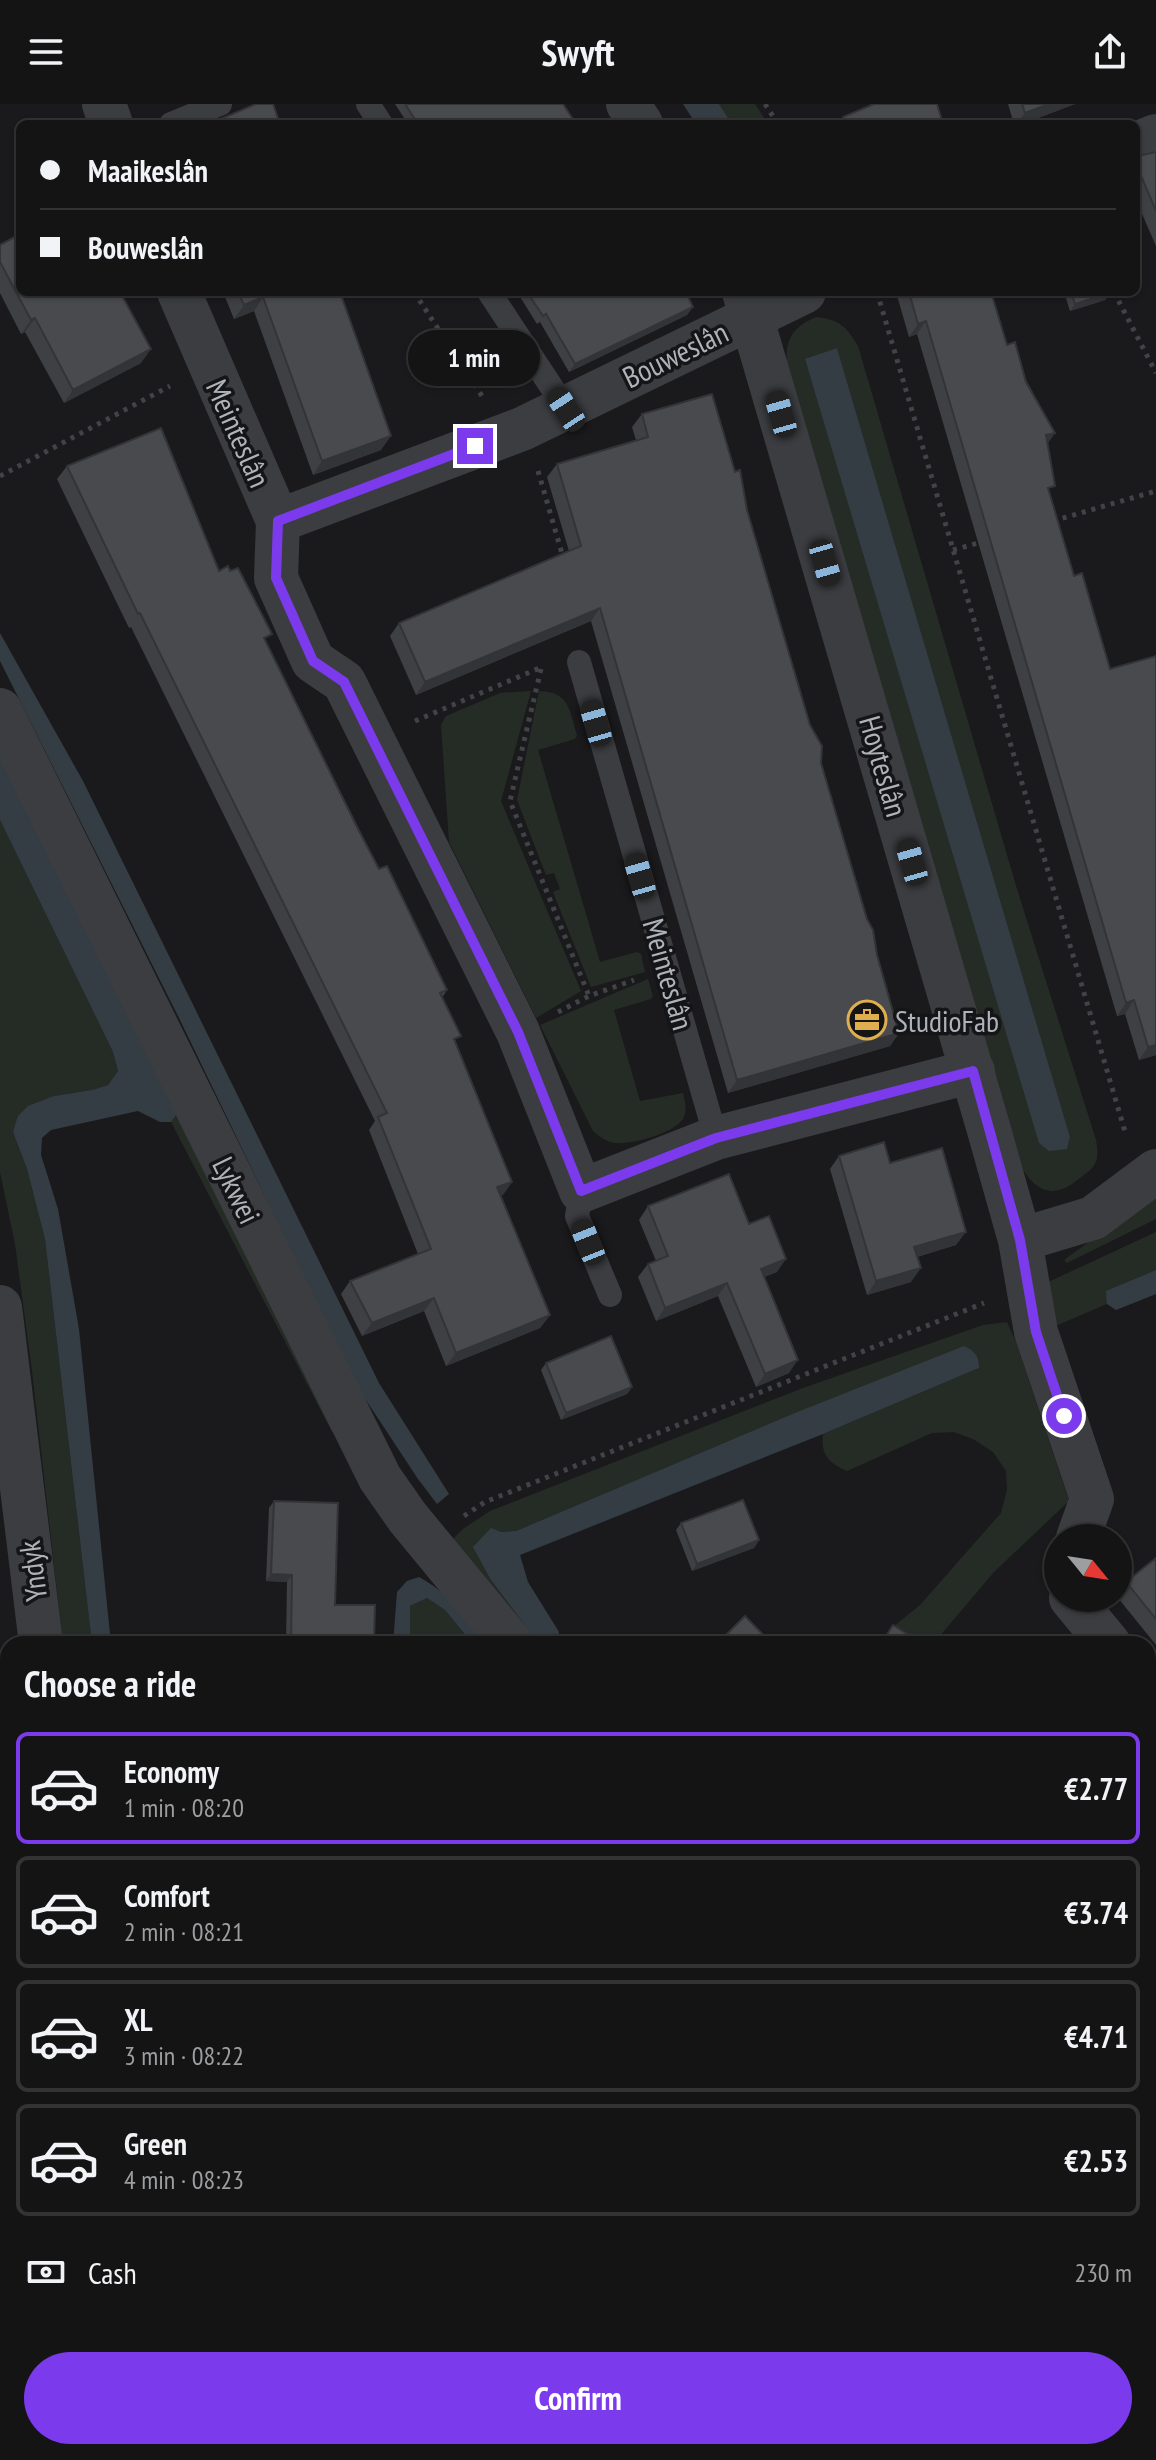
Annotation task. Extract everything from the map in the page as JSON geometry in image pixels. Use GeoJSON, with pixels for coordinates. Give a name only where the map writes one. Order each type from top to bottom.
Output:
{"type":"FeatureCollection","features":[{"type":"Feature","properties":{"kind":"street","name":"Meinteslân"},"geometry":{"type":"LineString","coordinates":[[181,296],[278,521],[276,578],[313,661],[344,682],[518,1032],[581,1191]]}},
{"type":"Feature","properties":{"kind":"street","name":"Bouweslân"},"geometry":{"type":"LineString","coordinates":[[278,521],[566,409],[748,304],[785,296]]}},
{"type":"Feature","properties":{"kind":"street","name":"Hoyteslân"},"geometry":{"type":"LineString","coordinates":[[748,304],[973,1071],[1020,1240],[1036,1332],[1092,1499],[1083,1524]]}},
{"type":"Feature","properties":{"kind":"street","name":"Lykwei"},"geometry":{"type":"LineString","coordinates":[[0,710],[404,1527],[505,1636]]}},
{"type":"Feature","properties":{"kind":"street"},"geometry":{"type":"LineString","coordinates":[[581,1191],[716,1138],[973,1071]]}},
{"type":"Feature","properties":{"kind":"street"},"geometry":{"type":"LineString","coordinates":[[1020,1240],[1093,1218],[1153,1173]]}},
{"type":"Feature","properties":{"kind":"street","name":"Yndyk"},"geometry":{"type":"LineString","coordinates":[[0,1307],[40,1636]]}},
{"type":"Feature","properties":{"kind":"street"},"geometry":{"type":"LineString","coordinates":[[1083,1612],[1102,1636]]}},
{"type":"Feature","properties":{"kind":"lane"},"geometry":{"type":"LineString","coordinates":[[181,120],[220,104]]}},
{"type":"Feature","properties":{"kind":"lane"},"geometry":{"type":"LineString","coordinates":[[492,296],[566,409]]}},
{"type":"Feature","properties":{"kind":"lane","name":"Meinteslân"},"geometry":{"type":"LineString","coordinates":[[579,662],[716,1138]]}},
{"type":"Feature","properties":{"kind":"lane"},"geometry":{"type":"LineString","coordinates":[[581,1191],[577,1216],[610,1295]]}},
{"type":"Feature","properties":{"kind":"path"},"geometry":{"type":"LineString","coordinates":[[417,296],[493,413],[512,432],[539,474],[564,561]]}},
{"type":"Feature","properties":{"kind":"path"},"geometry":{"type":"LineString","coordinates":[[878,296],[1128,1145],[1153,1173]]}},
{"type":"Feature","properties":{"kind":"path"},"geometry":{"type":"LineString","coordinates":[[1116,296],[1156,373]]}},
{"type":"Feature","properties":{"kind":"path"},"geometry":{"type":"LineString","coordinates":[[0,476],[210,365]]}},
{"type":"Feature","properties":{"kind":"path"},"geometry":{"type":"LineString","coordinates":[[1040,525],[1156,491]]}},
{"type":"Feature","properties":{"kind":"path"},"geometry":{"type":"LineString","coordinates":[[953,550],[982,542]]}},
{"type":"Feature","properties":{"kind":"path"},"geometry":{"type":"LineString","coordinates":[[372,739],[576,653],[579,662]]}},
{"type":"Feature","properties":{"kind":"path"},"geometry":{"type":"LineString","coordinates":[[541,668],[510,801],[589,996]]}},
{"type":"Feature","properties":{"kind":"path"},"geometry":{"type":"LineString","coordinates":[[518,1032],[589,996],[667,968]]}},
{"type":"Feature","properties":{"kind":"path"},"geometry":{"type":"LineString","coordinates":[[404,1527],[485,1502],[1026,1285]]}},
{"type":"Feature","properties":{"kind":"shaded area"},"geometry":{"type":"Polygon","coordinates":[[[683,104],[719,104],[729,120],[693,120],[683,104]]]}},
{"type":"Feature","properties":{"kind":"shaded area"},"geometry":{"type":"Polygon","coordinates":[[[719,104],[755,104],[765,120],[729,120],[719,104]]]}},
{"type":"Feature","properties":{"kind":"shaded area"},"geometry":{"type":"Polygon","coordinates":[[[816,317],[837,322],[858,346],[1017,889],[1096,1140],[1097,1155],[1092,1168],[1058,1190],[1049,1191],[1035,1184],[1018,1161],[787,367],[791,336],[816,317]],[[837,348],[805,360],[1067,1149],[1070,1137],[837,348]]]}},
{"type":"Feature","properties":{"kind":"shaded area"},"geometry":{"type":"Polygon","coordinates":[[[837,348],[1070,1137],[1067,1149],[1049,1151],[1039,1143],[805,359],[837,348]]]}},
{"type":"Feature","properties":{"kind":"shaded area"},"geometry":{"type":"Polygon","coordinates":[[[0,633],[83,781],[379,1383],[449,1494],[437,1504],[356,1385],[180,1020],[0,661],[0,633]]]}},
{"type":"Feature","properties":{"kind":"shaded area"},"geometry":{"type":"Polygon","coordinates":[[[531,691],[501,801],[581,991],[536,1018],[449,842],[441,725],[446,716],[500,693],[531,691]]]}},
{"type":"Feature","properties":{"kind":"shaded area"},"geometry":{"type":"Polygon","coordinates":[[[539,691],[563,699],[570,710],[577,735],[575,739],[538,750],[600,962],[637,952],[641,954],[645,972],[591,987],[553,892],[560,889],[554,873],[546,875],[517,800],[539,691]]]}},
{"type":"Feature","properties":{"kind":"shaded area"},"geometry":{"type":"Polygon","coordinates":[[[0,740],[179,1111],[171,1122],[160,1122],[138,1111],[51,1130],[42,1138],[41,1155],[58,1209],[79,1329],[110,1636],[91,1636],[45,1239],[27,1169],[13,1132],[18,1116],[28,1106],[54,1096],[108,1085],[118,1071],[113,1052],[0,820],[0,740]]]}},
{"type":"Feature","properties":{"kind":"shaded area"},"geometry":{"type":"Polygon","coordinates":[[[0,820],[113,1052],[118,1071],[108,1085],[54,1096],[13,1132],[27,1169],[45,1239],[91,1636],[62,1636],[32,1371],[15,1244],[0,1172],[0,820]]]}},
{"type":"Feature","properties":{"kind":"shaded area"},"geometry":{"type":"Polygon","coordinates":[[[648,979],[653,996],[651,999],[614,1010],[640,1101],[683,1093],[685,1114],[680,1123],[653,1137],[632,1142],[612,1142],[593,1131],[540,1025],[648,979]]]}},
{"type":"Feature","properties":{"kind":"shaded area"},"geometry":{"type":"Polygon","coordinates":[[[179,1111],[339,1428],[332,1432],[171,1122],[179,1111]]]}},
{"type":"Feature","properties":{"kind":"shaded area"},"geometry":{"type":"Polygon","coordinates":[[[1156,1193],[1156,1219],[1067,1263],[1064,1260],[1156,1193]]]}},
{"type":"Feature","properties":{"kind":"shaded area"},"geometry":{"type":"Polygon","coordinates":[[[1156,1232],[1156,1270],[1107,1291],[1107,1304],[1053,1327],[1044,1284],[1156,1232]]]}},
{"type":"Feature","properties":{"kind":"shaded area"},"geometry":{"type":"Polygon","coordinates":[[[1156,1270],[1156,1294],[1116,1310],[1107,1304],[1106,1291],[1156,1270]]]}},
{"type":"Feature","properties":{"kind":"shaded area"},"geometry":{"type":"Polygon","coordinates":[[[1007,1322],[1069,1501],[994,1572],[940,1636],[896,1636],[888,1631],[920,1605],[1001,1513],[1007,1490],[1006,1471],[993,1452],[973,1439],[954,1432],[932,1433],[847,1471],[827,1457],[823,1434],[979,1368],[790,1415],[516,1531],[501,1532],[491,1580],[533,1636],[518,1636],[445,1547],[463,1529],[490,1511],[803,1388],[983,1325],[1007,1322]]]}},
{"type":"Feature","properties":{"kind":"shaded area"},"geometry":{"type":"Polygon","coordinates":[[[964,1346],[976,1354],[978,1360],[979,1368],[520,1555],[528,1582],[559,1632],[558,1636],[533,1636],[491,1580],[473,1547],[491,1528],[501,1532],[516,1531],[790,1415],[964,1346]]]}},
{"type":"Feature","properties":{"kind":"shaded area"},"geometry":{"type":"Polygon","coordinates":[[[419,1577],[429,1583],[448,1598],[480,1636],[466,1636],[445,1610],[427,1598],[410,1606],[410,1636],[394,1636],[397,1592],[407,1581],[419,1577]]]}},
{"type":"Feature","properties":{"kind":"shaded area"},"geometry":{"type":"Polygon","coordinates":[[[427,1598],[445,1610],[466,1636],[410,1636],[410,1606],[427,1598]]]}},
{"type":"Feature","properties":{"kind":"building"},"geometry":{"type":"Polygon","coordinates":[[[256,104],[273,104],[279,120],[218,120],[256,104]]]}},
{"type":"Feature","properties":{"kind":"building"},"geometry":{"type":"Polygon","coordinates":[[[405,104],[563,104],[573,120],[415,120],[405,104]]]}},
{"type":"Feature","properties":{"kind":"building"},"geometry":{"type":"Polygon","coordinates":[[[874,104],[937,104],[942,120],[844,120],[843,117],[874,104]]]}},
{"type":"Feature","properties":{"kind":"building"},"geometry":{"type":"Polygon","coordinates":[[[1022,104],[1049,104],[1025,113],[1022,104]]]}},
{"type":"Feature","properties":{"kind":"building"},"geometry":{"type":"Polygon","coordinates":[[[1156,152],[1156,211],[1140,173],[1140,154],[1156,152]]]}},
{"type":"Feature","properties":{"kind":"building"},"geometry":{"type":"Polygon","coordinates":[[[16,236],[16,292],[0,262],[0,245],[16,236]]]}},
{"type":"Feature","properties":{"kind":"building"},"geometry":{"type":"Polygon","coordinates":[[[18,296],[122,296],[151,349],[73,390],[35,318],[31,320],[18,296]]]}},
{"type":"Feature","properties":{"kind":"building"},"geometry":{"type":"Polygon","coordinates":[[[240,296],[341,296],[391,436],[322,461],[263,297],[244,305],[240,296]]]}},
{"type":"Feature","properties":{"kind":"building"},"geometry":{"type":"Polygon","coordinates":[[[530,296],[688,296],[693,307],[575,364],[546,314],[543,316],[530,296]]]}},
{"type":"Feature","properties":{"kind":"building"},"geometry":{"type":"Polygon","coordinates":[[[910,296],[992,296],[1007,345],[1015,342],[1026,382],[1055,433],[1046,435],[1055,486],[1048,488],[1074,576],[1082,573],[1110,669],[1156,656],[1156,1045],[1148,1047],[1134,1000],[1126,1003],[926,321],[918,324],[910,296]]]}},
{"type":"Feature","properties":{"kind":"building"},"geometry":{"type":"Polygon","coordinates":[[[1072,296],[1100,296],[1075,304],[1072,296]]]}},
{"type":"Feature","properties":{"kind":"building"},"geometry":{"type":"Polygon","coordinates":[[[712,394],[735,472],[740,470],[747,510],[810,725],[822,746],[821,763],[867,919],[873,930],[899,1033],[737,1080],[600,608],[425,682],[399,623],[581,546],[557,464],[648,437],[642,414],[712,394]]]}},
{"type":"Feature","properties":{"kind":"building"},"geometry":{"type":"Polygon","coordinates":[[[161,428],[219,571],[228,566],[230,571],[238,568],[272,634],[264,638],[357,827],[379,869],[387,866],[447,990],[440,993],[461,1036],[454,1039],[512,1182],[497,1187],[550,1315],[456,1353],[434,1298],[372,1323],[350,1281],[431,1249],[378,1117],[387,1113],[67,466],[161,428]]]}},
{"type":"Feature","properties":{"kind":"building"},"geometry":{"type":"Polygon","coordinates":[[[884,1142],[890,1163],[942,1148],[966,1232],[914,1247],[921,1268],[876,1281],[839,1156],[884,1142]]]}},
{"type":"Feature","properties":{"kind":"building"},"geometry":{"type":"Polygon","coordinates":[[[729,1174],[749,1224],[769,1216],[786,1259],[761,1269],[798,1360],[765,1374],[727,1283],[665,1308],[648,1264],[668,1256],[648,1206],[729,1174]]]}},
{"type":"Feature","properties":{"kind":"building"},"geometry":{"type":"Polygon","coordinates":[[[611,1336],[632,1387],[566,1413],[546,1363],[611,1336]]]}},
{"type":"Feature","properties":{"kind":"building"},"geometry":{"type":"Polygon","coordinates":[[[743,1500],[759,1540],[697,1564],[681,1523],[743,1500]]]}},
{"type":"Feature","properties":{"kind":"building"},"geometry":{"type":"Polygon","coordinates":[[[274,1501],[338,1503],[335,1605],[375,1605],[374,1636],[291,1636],[292,1575],[271,1574],[274,1501]]]}},
{"type":"Feature","properties":{"kind":"building"},"geometry":{"type":"Polygon","coordinates":[[[1156,1558],[1156,1619],[1132,1589],[1132,1577],[1156,1558]]]}},
{"type":"Feature","properties":{"kind":"building"},"geometry":{"type":"Polygon","coordinates":[[[745,1616],[764,1636],[725,1636],[745,1616]]]}},
{"type":"Feature","properties":{"kind":"building"},"geometry":{"type":"Polygon","coordinates":[[[893,1625],[910,1636],[886,1636],[893,1625]]]}},
{"type":"Feature","properties":{"kind":"place","name":"StudioFab"},"geometry":{"type":"Point","coordinates":[867,1020]}},
{"type":"Feature","properties":{"kind":"route"},"geometry":{"type":"LineString","coordinates":[[475,446],[278,521],[276,578],[313,661],[344,682],[518,1032],[581,1191],[716,1138],[973,1071],[1020,1240],[1036,1332],[1064,1416]]}}]}
